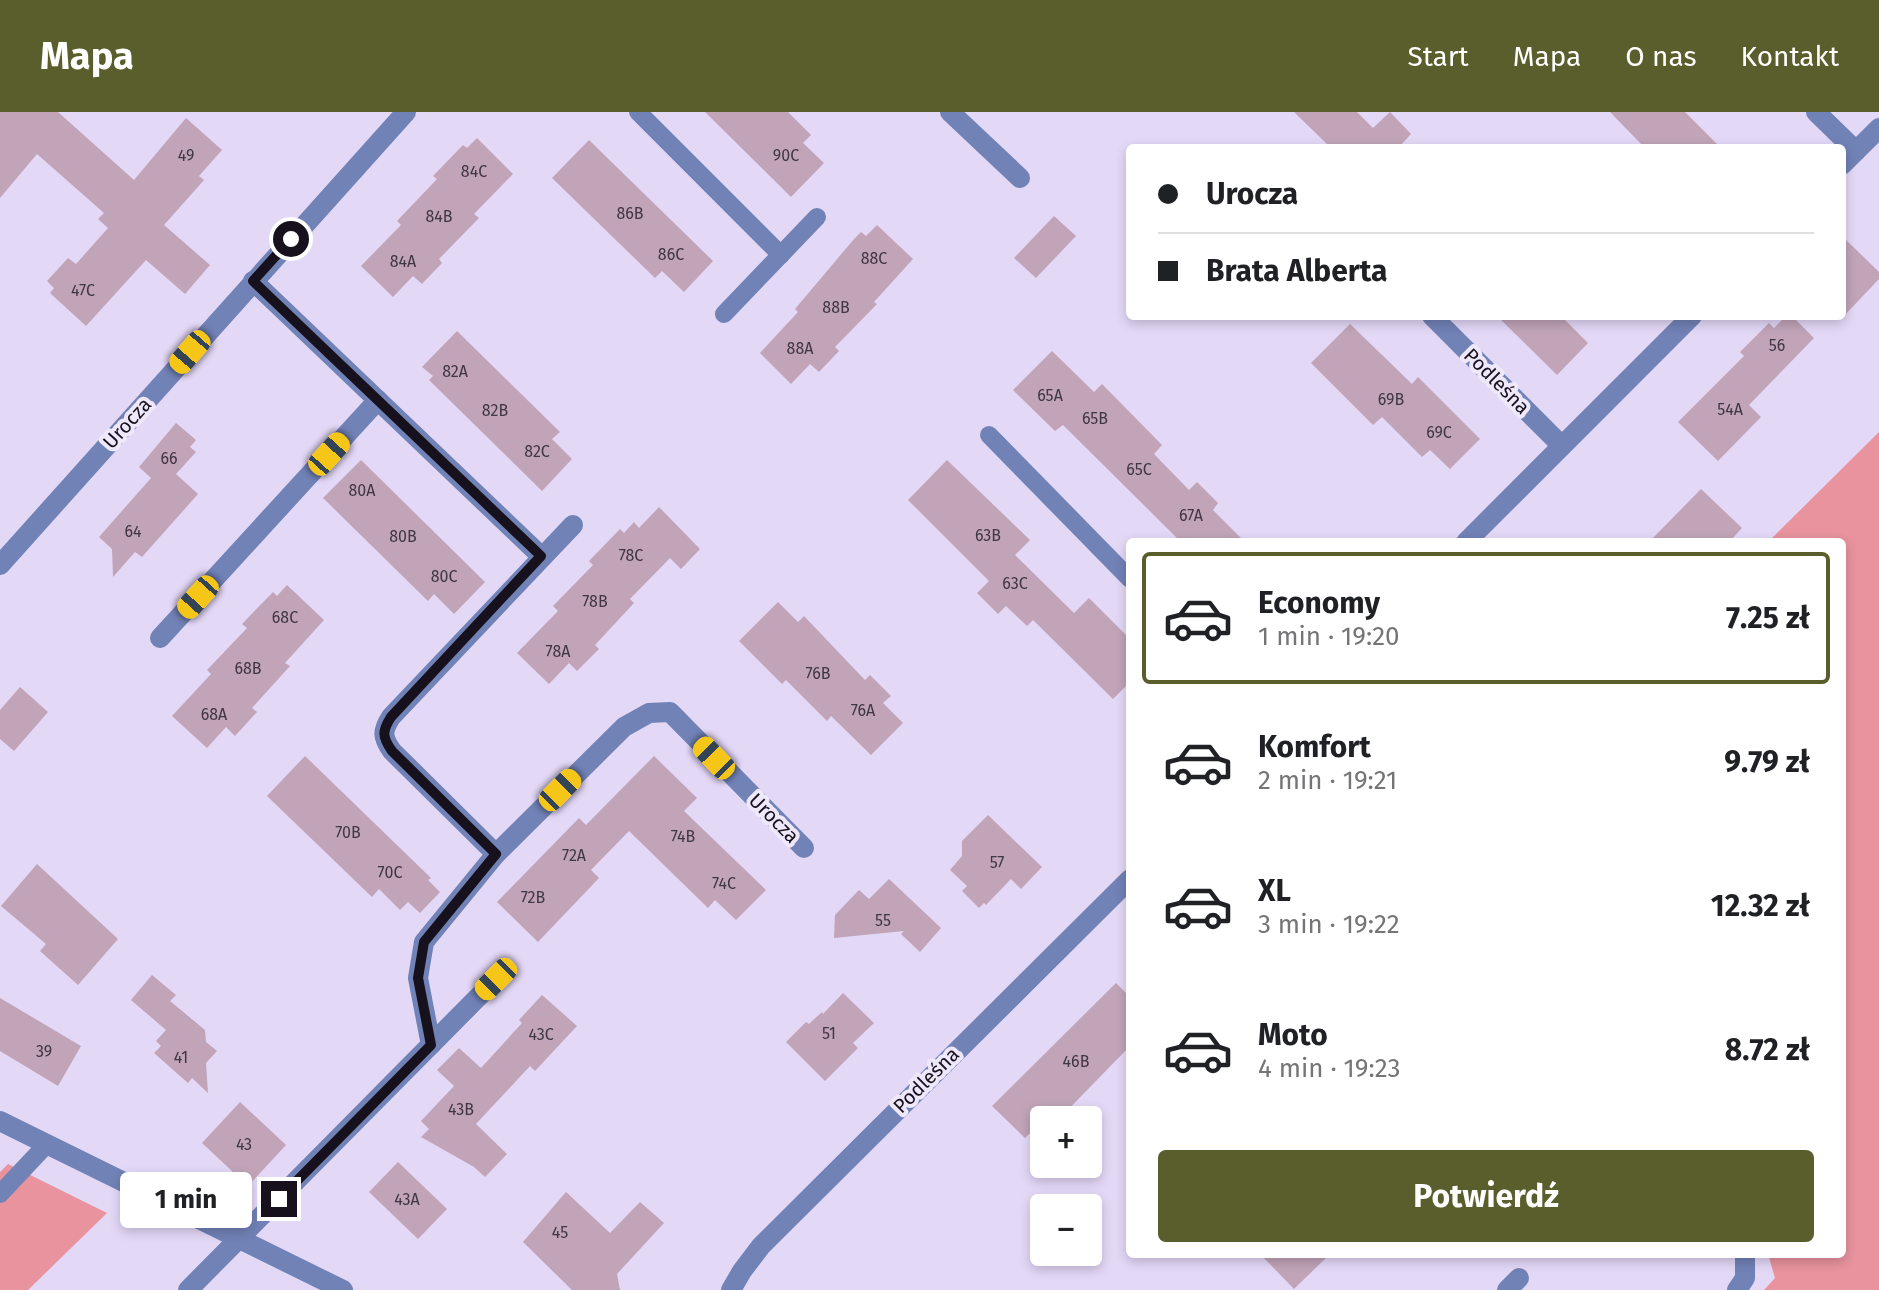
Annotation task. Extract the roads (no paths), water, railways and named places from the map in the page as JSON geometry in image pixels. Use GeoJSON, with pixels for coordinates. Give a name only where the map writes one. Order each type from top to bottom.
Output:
{"type":"FeatureCollection","features":[{"type":"Feature","properties":{"kind":"street","name":"Urocza"},"geometry":{"type":"LineString","coordinates":[[0,565],[406,112]]}},
{"type":"Feature","properties":{"kind":"street"},"geometry":{"type":"LineString","coordinates":[[950,112],[1020,178]]}},
{"type":"Feature","properties":{"kind":"street"},"geometry":{"type":"LineString","coordinates":[[1816,112],[1839,144]]}},
{"type":"Feature","properties":{"kind":"street"},"geometry":{"type":"LineString","coordinates":[[1849,158],[1879,128]]}},
{"type":"Feature","properties":{"kind":"street"},"geometry":{"type":"LineString","coordinates":[[253,281],[541,556]]}},
{"type":"Feature","properties":{"kind":"street","name":"Podleśna"},"geometry":{"type":"LineString","coordinates":[[1436,320],[1562,446]]}},
{"type":"Feature","properties":{"kind":"street"},"geometry":{"type":"LineString","coordinates":[[1470,538],[1688,320]]}},
{"type":"Feature","properties":{"kind":"street"},"geometry":{"type":"LineString","coordinates":[[160,638],[378,400]]}},
{"type":"Feature","properties":{"kind":"street"},"geometry":{"type":"LineString","coordinates":[[496,854],[392,751],[384,737],[384,728],[573,525]]}},
{"type":"Feature","properties":{"kind":"street","name":"Urocza"},"geometry":{"type":"LineString","coordinates":[[431,1045],[418,978],[424,942],[496,854],[624,727],[649,713],[670,712],[804,848]]}},
{"type":"Feature","properties":{"kind":"street","name":"Podleśna"},"geometry":{"type":"LineString","coordinates":[[731,1290],[761,1246],[1126,883]]}},
{"type":"Feature","properties":{"kind":"street"},"geometry":{"type":"LineString","coordinates":[[188,1290],[496,979]]}},
{"type":"Feature","properties":{"kind":"street"},"geometry":{"type":"LineString","coordinates":[[0,1121],[343,1290]]}},
{"type":"Feature","properties":{"kind":"street"},"geometry":{"type":"LineString","coordinates":[[1737,1290],[1745,1278],[1746,1261]]}},
{"type":"Feature","properties":{"kind":"lane"},"geometry":{"type":"LineString","coordinates":[[638,112],[781,255]]}},
{"type":"Feature","properties":{"kind":"lane"},"geometry":{"type":"LineString","coordinates":[[724,314],[817,217]]}},
{"type":"Feature","properties":{"kind":"lane"},"geometry":{"type":"LineString","coordinates":[[989,435],[1126,575]]}},
{"type":"Feature","properties":{"kind":"lane"},"geometry":{"type":"LineString","coordinates":[[0,1194],[47,1144]]}}]}
